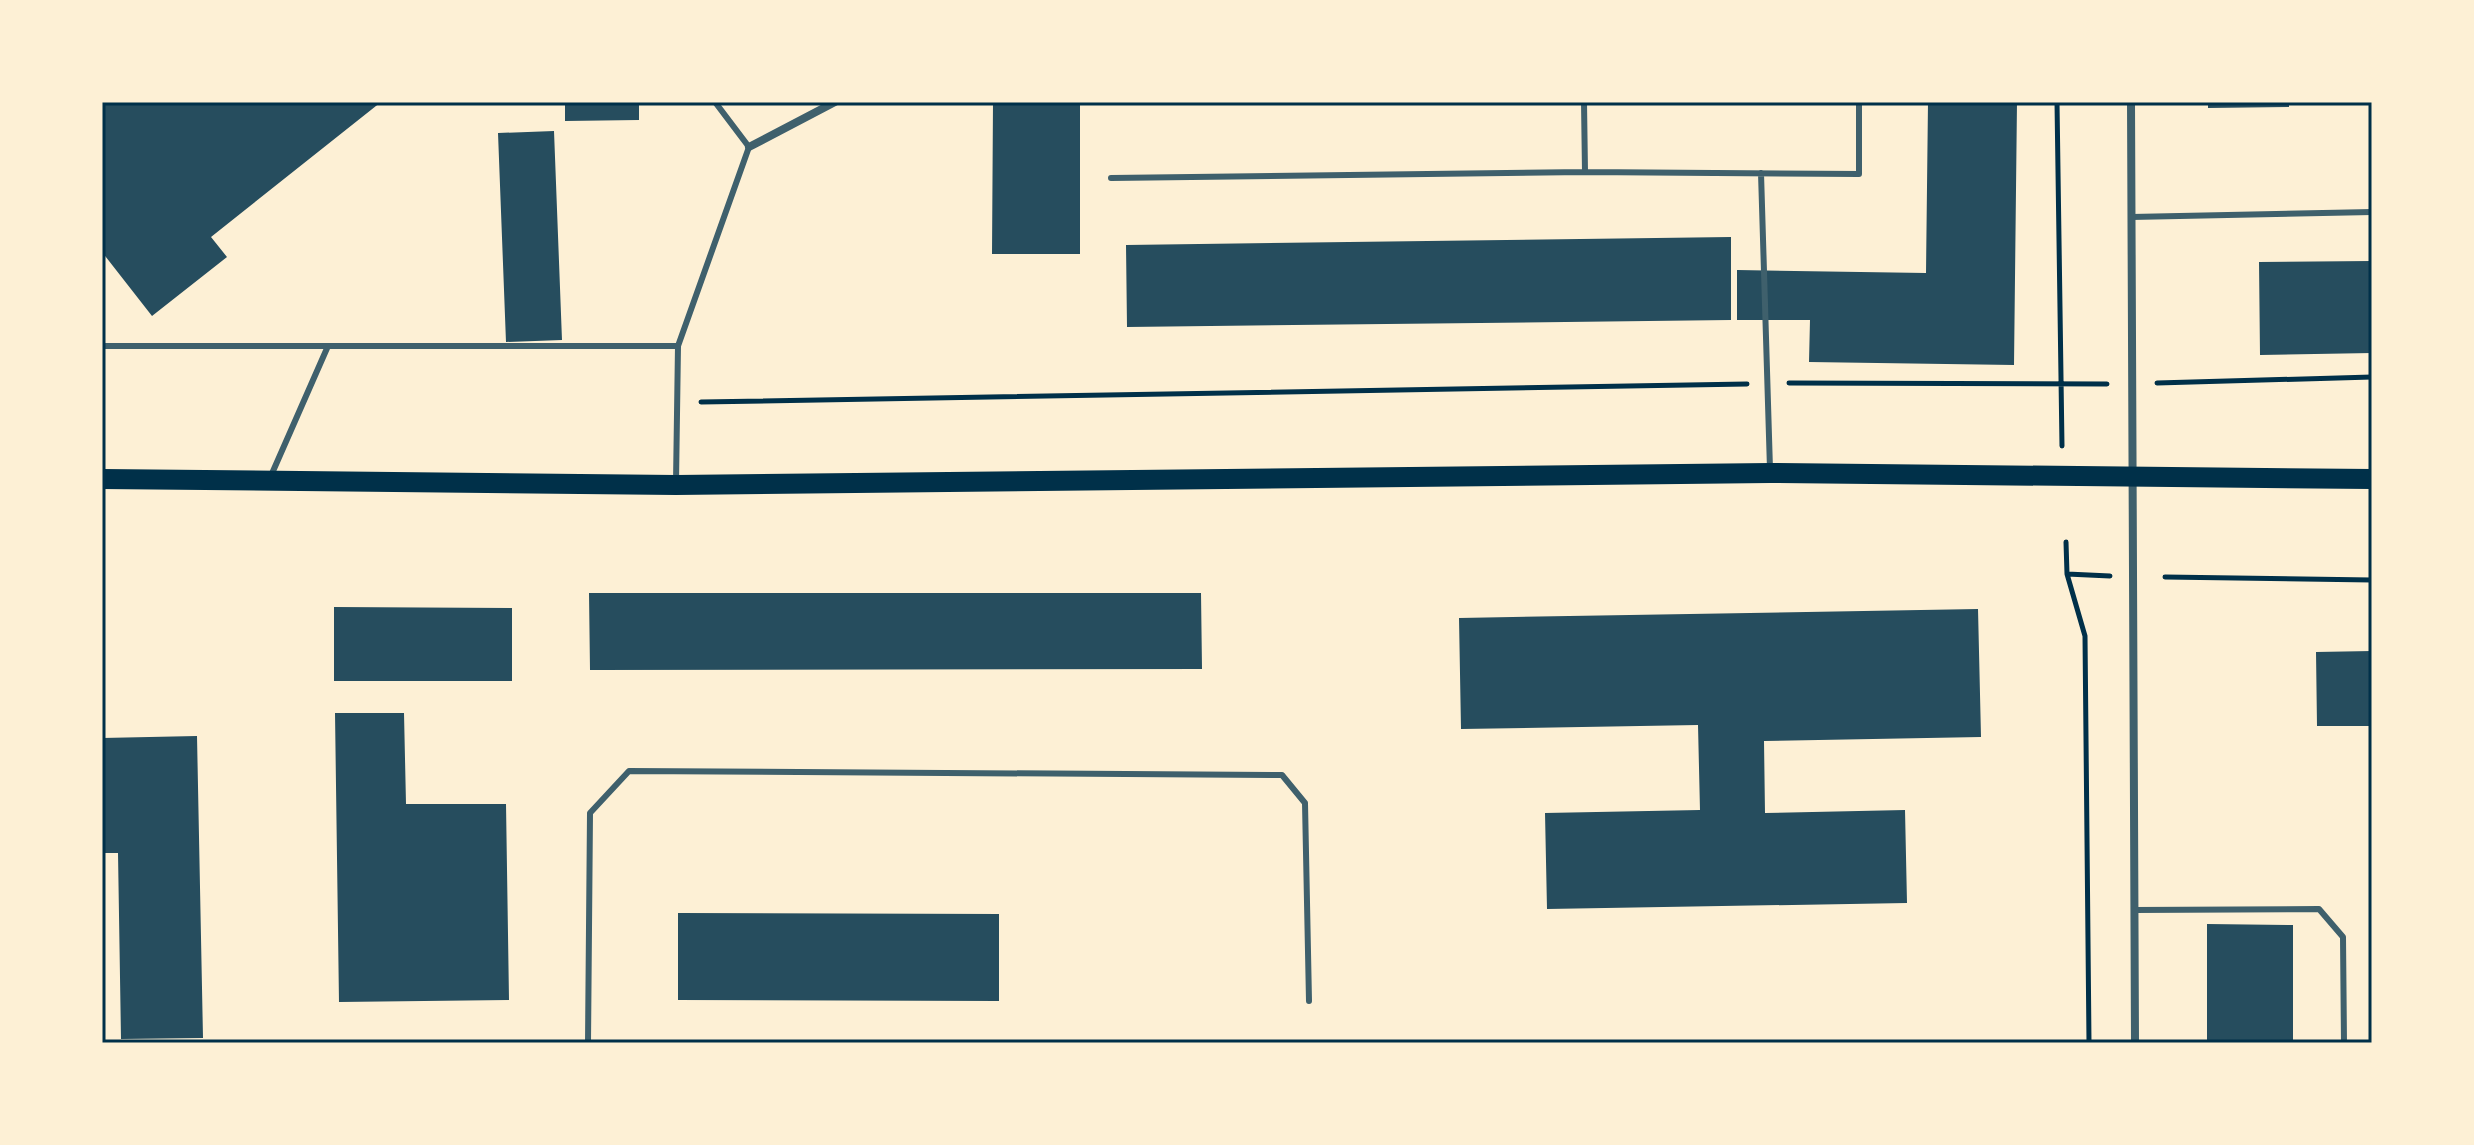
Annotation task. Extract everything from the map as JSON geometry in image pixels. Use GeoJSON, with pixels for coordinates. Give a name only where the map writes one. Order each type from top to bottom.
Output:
{"type":"FeatureCollection","features":[{"type":"Feature","properties":{"kind":"main road"},"geometry":{"type":"LineString","coordinates":[[102,479],[676,485],[1770,473],[2372,479]]}},
{"type":"Feature","properties":{"kind":"street"},"geometry":{"type":"LineString","coordinates":[[749,147],[835,102]]}},
{"type":"Feature","properties":{"kind":"street"},"geometry":{"type":"LineString","coordinates":[[2131,102],[2135,1043]]}},
{"type":"Feature","properties":{"kind":"lane"},"geometry":{"type":"LineString","coordinates":[[676,485],[678,346],[749,147],[715,102]]}},
{"type":"Feature","properties":{"kind":"lane"},"geometry":{"type":"LineString","coordinates":[[1584,102],[1585,172]]}},
{"type":"Feature","properties":{"kind":"lane"},"geometry":{"type":"LineString","coordinates":[[1111,178],[1585,172],[1859,174],[1859,102]]}},
{"type":"Feature","properties":{"kind":"lane"},"geometry":{"type":"LineString","coordinates":[[1761,173],[1770,473]]}},
{"type":"Feature","properties":{"kind":"lane"},"geometry":{"type":"LineString","coordinates":[[2131,217],[2372,212]]}},
{"type":"Feature","properties":{"kind":"lane"},"geometry":{"type":"LineString","coordinates":[[102,346],[678,346]]}},
{"type":"Feature","properties":{"kind":"lane"},"geometry":{"type":"LineString","coordinates":[[269,480],[328,346]]}},
{"type":"Feature","properties":{"kind":"lane"},"geometry":{"type":"LineString","coordinates":[[588,1043],[590,813],[629,771],[1282,775],[1305,803],[1309,1001]]}},
{"type":"Feature","properties":{"kind":"lane"},"geometry":{"type":"LineString","coordinates":[[2134,910],[2319,909],[2343,937],[2344,1043]]}},
{"type":"Feature","properties":{"kind":"path"},"geometry":{"type":"LineString","coordinates":[[2057,102],[2062,455]]}},
{"type":"Feature","properties":{"kind":"path"},"geometry":{"type":"LineString","coordinates":[[677,402],[1768,383],[2132,384],[2372,377]]}},
{"type":"Feature","properties":{"kind":"path"},"geometry":{"type":"LineString","coordinates":[[2066,542],[2067,574],[2085,636],[2089,1043]]}},
{"type":"Feature","properties":{"kind":"path"},"geometry":{"type":"LineString","coordinates":[[2067,574],[2114,576]]}},
{"type":"Feature","properties":{"kind":"path"},"geometry":{"type":"LineString","coordinates":[[2165,577],[2372,580]]}},
{"type":"Feature","properties":{"kind":"building"},"geometry":{"type":"Polygon","coordinates":[[[102,102],[381,102],[211,237],[227,257],[152,316],[102,252],[102,102]]]}},
{"type":"Feature","properties":{"kind":"building"},"geometry":{"type":"Polygon","coordinates":[[[565,102],[639,102],[639,120],[565,121],[565,102]]]}},
{"type":"Feature","properties":{"kind":"building"},"geometry":{"type":"Polygon","coordinates":[[[993,102],[1080,102],[1080,254],[992,254],[993,102]]]}},
{"type":"Feature","properties":{"kind":"building"},"geometry":{"type":"Polygon","coordinates":[[[1928,102],[2017,102],[2014,365],[1809,362],[1810,320],[1737,320],[1737,270],[1926,273],[1928,102]]]}},
{"type":"Feature","properties":{"kind":"building"},"geometry":{"type":"Polygon","coordinates":[[[2208,102],[2289,102],[2289,107],[2208,108],[2208,102]]]}},
{"type":"Feature","properties":{"kind":"building"},"geometry":{"type":"Polygon","coordinates":[[[554,131],[562,340],[506,342],[498,133],[554,131]]]}},
{"type":"Feature","properties":{"kind":"building"},"geometry":{"type":"Polygon","coordinates":[[[1731,237],[1731,320],[1127,327],[1126,245],[1731,237]]]}},
{"type":"Feature","properties":{"kind":"building"},"geometry":{"type":"Polygon","coordinates":[[[2372,261],[2372,353],[2260,355],[2259,262],[2372,261]]]}},
{"type":"Feature","properties":{"kind":"building"},"geometry":{"type":"Polygon","coordinates":[[[589,593],[1201,593],[1202,669],[590,670],[589,593]]]}},
{"type":"Feature","properties":{"kind":"building"},"geometry":{"type":"Polygon","coordinates":[[[334,607],[512,608],[512,681],[334,681],[334,607]]]}},
{"type":"Feature","properties":{"kind":"building"},"geometry":{"type":"Polygon","coordinates":[[[1978,609],[1981,737],[1764,741],[1765,813],[1905,810],[1907,903],[1547,909],[1545,813],[1700,810],[1698,725],[1461,729],[1459,618],[1978,609]]]}},
{"type":"Feature","properties":{"kind":"building"},"geometry":{"type":"Polygon","coordinates":[[[2372,651],[2372,726],[2317,726],[2316,652],[2372,651]]]}},
{"type":"Feature","properties":{"kind":"building"},"geometry":{"type":"Polygon","coordinates":[[[335,713],[404,713],[406,804],[506,804],[509,1000],[339,1002],[335,713]]]}},
{"type":"Feature","properties":{"kind":"building"},"geometry":{"type":"Polygon","coordinates":[[[197,736],[203,1038],[121,1039],[118,853],[102,853],[102,738],[197,736]]]}},
{"type":"Feature","properties":{"kind":"building"},"geometry":{"type":"Polygon","coordinates":[[[678,913],[999,914],[999,1001],[678,1000],[678,913]]]}},
{"type":"Feature","properties":{"kind":"building"},"geometry":{"type":"Polygon","coordinates":[[[2207,924],[2293,925],[2293,1043],[2207,1043],[2207,924]]]}}]}
